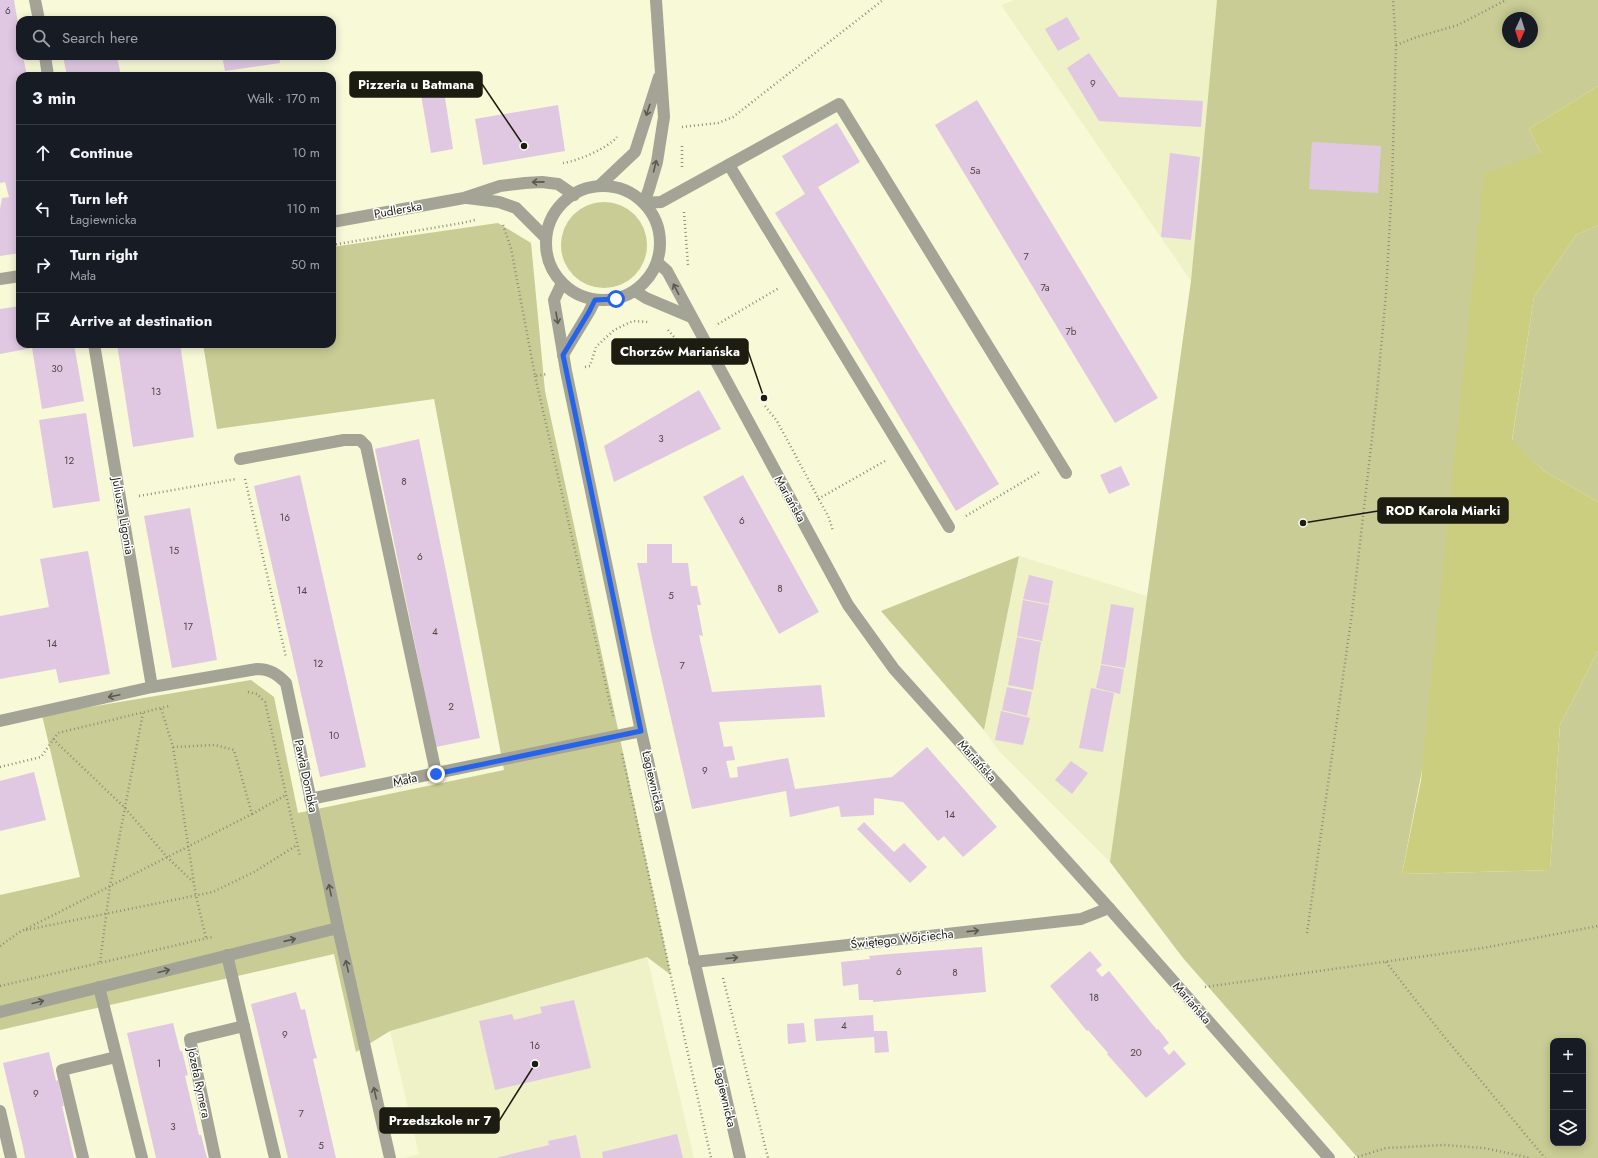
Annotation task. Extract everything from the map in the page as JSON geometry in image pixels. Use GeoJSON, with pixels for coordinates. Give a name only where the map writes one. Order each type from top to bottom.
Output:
{"type":"FeatureCollection","features":[{"type":"Feature","properties":{"kind":"street"},"geometry":{"type":"LineString","coordinates":[[35,0],[37,16]]}},
{"type":"Feature","properties":{"kind":"street"},"geometry":{"type":"LineString","coordinates":[[644,203],[656,162],[664,117],[656,0]]}},
{"type":"Feature","properties":{"kind":"street"},"geometry":{"type":"LineString","coordinates":[[46,60],[47,72]]}},
{"type":"Feature","properties":{"kind":"street"},"geometry":{"type":"LineString","coordinates":[[599,186],[635,152],[660,72]]}},
{"type":"Feature","properties":{"kind":"street"},"geometry":{"type":"LineString","coordinates":[[644,203],[661,202],[839,104],[1066,473]]}},
{"type":"Feature","properties":{"kind":"street"},"geometry":{"type":"LineString","coordinates":[[728,165],[949,527]]}},
{"type":"Feature","properties":{"kind":"street","name":"Pudlerska"},"geometry":{"type":"LineString","coordinates":[[336,221],[464,198],[500,186],[542,182],[558,184],[574,194]]}},
{"type":"Feature","properties":{"kind":"street"},"geometry":{"type":"LineString","coordinates":[[599,186],[615,188],[631,194],[644,203],[654,216],[659,231],[661,247],[658,263],[649,279],[635,291],[616,299],[595,300],[577,294],[562,283],[549,262],[546,238],[551,220],[560,206],[574,194],[599,186]]}},
{"type":"Feature","properties":{"kind":"street","name":"Pudlerska"},"geometry":{"type":"LineString","coordinates":[[464,198],[499,202],[516,208],[546,238]]}},
{"type":"Feature","properties":{"kind":"street","name":"Mariańska"},"geometry":{"type":"LineString","coordinates":[[658,263],[667,271],[848,605],[894,669],[1109,908],[1329,1158]]}},
{"type":"Feature","properties":{"kind":"street"},"geometry":{"type":"LineString","coordinates":[[0,279],[16,277]]}},
{"type":"Feature","properties":{"kind":"street","name":"Łagiewnicka"},"geometry":{"type":"LineString","coordinates":[[562,283],[554,300],[566,371],[641,731],[740,1158]]}},
{"type":"Feature","properties":{"kind":"street"},"geometry":{"type":"LineString","coordinates":[[635,291],[646,298],[691,317]]}},
{"type":"Feature","properties":{"kind":"street"},"geometry":{"type":"LineString","coordinates":[[563,355],[595,300]]}},
{"type":"Feature","properties":{"kind":"street","name":"Juliusza Ligonia"},"geometry":{"type":"LineString","coordinates":[[95,348],[152,687]]}},
{"type":"Feature","properties":{"kind":"street"},"geometry":{"type":"LineString","coordinates":[[240,458],[344,440],[360,440],[366,446],[436,774]]}},
{"type":"Feature","properties":{"kind":"street","name":"Pawła Dombka"},"geometry":{"type":"LineString","coordinates":[[0,721],[152,687],[257,669],[267,669],[277,674],[286,683],[338,928],[390,1158]]}},
{"type":"Feature","properties":{"kind":"street","name":"Mała"},"geometry":{"type":"LineString","coordinates":[[310,799],[641,731]]}},
{"type":"Feature","properties":{"kind":"street","name":"Świętego Wojciecha"},"geometry":{"type":"LineString","coordinates":[[694,962],[1081,919],[1109,908]]}},
{"type":"Feature","properties":{"kind":"street"},"geometry":{"type":"LineString","coordinates":[[0,1012],[338,928]]}},
{"type":"Feature","properties":{"kind":"street"},"geometry":{"type":"LineString","coordinates":[[227,955],[275,1158]]}},
{"type":"Feature","properties":{"kind":"street"},"geometry":{"type":"LineString","coordinates":[[99,987],[142,1158]]}},
{"type":"Feature","properties":{"kind":"street","name":"Józefa Rymera"},"geometry":{"type":"LineString","coordinates":[[215,1158],[190,1039],[244,1026]]}},
{"type":"Feature","properties":{"kind":"street"},"geometry":{"type":"LineString","coordinates":[[83,1158],[62,1070],[116,1057]]}},
{"type":"Feature","properties":{"kind":"street"},"geometry":{"type":"LineString","coordinates":[[0,1111],[11,1158]]}},
{"type":"Feature","properties":{"kind":"path"},"geometry":{"type":"LineString","coordinates":[[682,127],[718,124],[733,117],[883,0]]}},
{"type":"Feature","properties":{"kind":"path"},"geometry":{"type":"LineString","coordinates":[[1307,933],[1342,687],[1376,403],[1386,294],[1392,183],[1396,46],[1393,0]]}},
{"type":"Feature","properties":{"kind":"path"},"geometry":{"type":"LineString","coordinates":[[1396,46],[1416,37],[1458,25],[1506,0]]}},
{"type":"Feature","properties":{"kind":"path"},"geometry":{"type":"LineString","coordinates":[[462,223],[482,220]]}},
{"type":"Feature","properties":{"kind":"path"},"geometry":{"type":"LineString","coordinates":[[501,221],[511,248],[535,376],[618,735],[711,1158]]}},
{"type":"Feature","properties":{"kind":"path"},"geometry":{"type":"LineString","coordinates":[[716,325],[797,277]]}},
{"type":"Feature","properties":{"kind":"path"},"geometry":{"type":"LineString","coordinates":[[535,376],[590,366],[596,347],[614,330],[633,321],[655,323]]}},
{"type":"Feature","properties":{"kind":"path"},"geometry":{"type":"LineString","coordinates":[[666,328],[690,354],[706,344]]}},
{"type":"Feature","properties":{"kind":"path"},"geometry":{"type":"LineString","coordinates":[[763,404],[777,421],[829,518],[833,533]]}},
{"type":"Feature","properties":{"kind":"path"},"geometry":{"type":"LineString","coordinates":[[818,499],[903,451]]}},
{"type":"Feature","properties":{"kind":"path"},"geometry":{"type":"LineString","coordinates":[[949,527],[1058,461]]}},
{"type":"Feature","properties":{"kind":"path"},"geometry":{"type":"LineString","coordinates":[[134,497],[237,479]]}},
{"type":"Feature","properties":{"kind":"path"},"geometry":{"type":"LineString","coordinates":[[245,692],[256,694],[265,702],[301,860]]}},
{"type":"Feature","properties":{"kind":"path"},"geometry":{"type":"LineString","coordinates":[[0,767],[41,757],[58,733],[177,705]]}},
{"type":"Feature","properties":{"kind":"path"},"geometry":{"type":"LineString","coordinates":[[161,708],[173,747],[193,882],[206,938]]}},
{"type":"Feature","properties":{"kind":"path"},"geometry":{"type":"LineString","coordinates":[[100,962],[110,886],[143,712]]}},
{"type":"Feature","properties":{"kind":"path"},"geometry":{"type":"LineString","coordinates":[[54,739],[125,808],[168,857],[193,882]]}},
{"type":"Feature","properties":{"kind":"path"},"geometry":{"type":"LineString","coordinates":[[173,747],[214,745],[234,750],[252,814]]}},
{"type":"Feature","properties":{"kind":"path"},"geometry":{"type":"LineString","coordinates":[[0,946],[23,930],[252,814],[286,795]]}},
{"type":"Feature","properties":{"kind":"path"},"geometry":{"type":"LineString","coordinates":[[23,930],[213,892],[254,872],[297,844]]}},
{"type":"Feature","properties":{"kind":"path"},"geometry":{"type":"LineString","coordinates":[[1206,993],[1201,988],[1483,948],[1598,926]]}},
{"type":"Feature","properties":{"kind":"path"},"geometry":{"type":"LineString","coordinates":[[0,986],[214,936]]}},
{"type":"Feature","properties":{"kind":"path"},"geometry":{"type":"LineString","coordinates":[[718,959],[768,1158]]}},
{"type":"Feature","properties":{"kind":"path"},"geometry":{"type":"LineString","coordinates":[[1386,962],[1442,1034],[1545,1158]]}},
{"type":"Feature","properties":{"kind":"path"},"geometry":{"type":"LineString","coordinates":[[1354,1158],[1386,1148],[1444,1145],[1484,1148],[1531,1158]]}},
{"type":"Feature","properties":{"kind":"shaded area"},"geometry":{"type":"Polygon","coordinates":[[[1014,0],[1217,0],[1191,281],[1001,5],[1014,0]]]}},
{"type":"Feature","properties":{"kind":"shaded area"},"geometry":{"type":"Polygon","coordinates":[[[1217,0],[1598,0],[1598,86],[1529,129],[1541,153],[1402,874],[1550,870],[1560,725],[1598,651],[1598,1158],[1358,1158],[1183,958],[1110,862],[1191,281],[1217,0]]]}},
{"type":"Feature","properties":{"kind":"shaded area"},"geometry":{"type":"Polygon","coordinates":[[[604,202],[620,205],[628,209],[640,221],[644,229],[647,245],[644,261],[640,269],[628,281],[620,285],[604,288],[588,285],[580,281],[568,269],[564,261],[561,245],[564,229],[568,221],[580,209],[588,205],[604,202]]]}},
{"type":"Feature","properties":{"kind":"shaded area"},"geometry":{"type":"Polygon","coordinates":[[[498,223],[531,243],[545,391],[671,975],[647,957],[390,1031],[356,1052],[334,954],[0,1030],[0,895],[80,877],[42,715],[251,680],[274,697],[298,813],[504,770],[434,399],[217,429],[204,348],[336,348],[336,246],[498,223]]]}},
{"type":"Feature","properties":{"kind":"shaded area"},"geometry":{"type":"Polygon","coordinates":[[[1598,225],[1598,502],[1544,471],[1512,441],[1534,297],[1576,235],[1598,225]]]}},
{"type":"Feature","properties":{"kind":"shaded area"},"geometry":{"type":"Polygon","coordinates":[[[1019,556],[1147,596],[1110,862],[999,751],[984,730],[1019,556]]]}},
{"type":"Feature","properties":{"kind":"shaded area"},"geometry":{"type":"Polygon","coordinates":[[[1019,556],[984,730],[881,611],[1019,556]]]}},
{"type":"Feature","properties":{"kind":"shaded area"},"geometry":{"type":"Polygon","coordinates":[[[647,957],[694,1158],[403,1158],[419,1154],[390,1031],[647,957]]]}},
{"type":"Feature","properties":{"kind":"green space"},"geometry":{"type":"Polygon","coordinates":[[[1598,86],[1598,225],[1576,235],[1534,297],[1512,440],[1544,471],[1598,502],[1598,651],[1560,725],[1550,870],[1402,874],[1421,780],[1484,174],[1541,153],[1529,129],[1598,86]]]}},
{"type":"Feature","properties":{"kind":"building"},"geometry":{"type":"Polygon","coordinates":[[[0,0],[14,0],[17,16],[16,60],[24,60],[26,72],[16,72],[16,254],[0,256],[0,209],[2,198],[9,197],[5,182],[0,183],[0,0]]]}},
{"type":"Feature","properties":{"kind":"building"},"geometry":{"type":"Polygon","coordinates":[[[1067,17],[1080,39],[1058,51],[1045,29],[1067,17]]]}},
{"type":"Feature","properties":{"kind":"building"},"geometry":{"type":"Polygon","coordinates":[[[1089,53],[1119,97],[1203,101],[1201,127],[1099,121],[1067,68],[1089,53]]]}},
{"type":"Feature","properties":{"kind":"building"},"geometry":{"type":"Polygon","coordinates":[[[64,60],[118,60],[120,72],[66,72],[64,60]]]}},
{"type":"Feature","properties":{"kind":"building"},"geometry":{"type":"Polygon","coordinates":[[[223,60],[280,60],[280,63],[225,71],[223,60]]]}},
{"type":"Feature","properties":{"kind":"building"},"geometry":{"type":"Polygon","coordinates":[[[443,85],[453,149],[431,153],[420,89],[443,85]]]}},
{"type":"Feature","properties":{"kind":"building"},"geometry":{"type":"Polygon","coordinates":[[[977,100],[1158,398],[1115,423],[935,125],[977,100]]]}},
{"type":"Feature","properties":{"kind":"building"},"geometry":{"type":"Polygon","coordinates":[[[558,105],[565,151],[483,165],[475,119],[558,105]]]}},
{"type":"Feature","properties":{"kind":"building"},"geometry":{"type":"Polygon","coordinates":[[[837,123],[860,162],[818,187],[999,484],[956,511],[827,296],[775,213],[805,194],[782,156],[837,123]]]}},
{"type":"Feature","properties":{"kind":"building"},"geometry":{"type":"Polygon","coordinates":[[[1312,142],[1381,146],[1378,193],[1309,189],[1312,142]]]}},
{"type":"Feature","properties":{"kind":"building"},"geometry":{"type":"Polygon","coordinates":[[[1170,153],[1200,157],[1191,240],[1161,237],[1170,153]]]}},
{"type":"Feature","properties":{"kind":"building"},"geometry":{"type":"Polygon","coordinates":[[[16,307],[16,348],[32,348],[0,354],[0,309],[16,307]]]}},
{"type":"Feature","properties":{"kind":"building"},"geometry":{"type":"Polygon","coordinates":[[[32,348],[75,348],[84,401],[42,409],[32,348]]]}},
{"type":"Feature","properties":{"kind":"building"},"geometry":{"type":"Polygon","coordinates":[[[118,348],[181,348],[194,437],[133,447],[118,348]]]}},
{"type":"Feature","properties":{"kind":"building"},"geometry":{"type":"Polygon","coordinates":[[[699,390],[721,429],[614,482],[604,446],[699,390]]]}},
{"type":"Feature","properties":{"kind":"building"},"geometry":{"type":"Polygon","coordinates":[[[86,413],[100,501],[53,508],[39,420],[86,413]]]}},
{"type":"Feature","properties":{"kind":"building"},"geometry":{"type":"Polygon","coordinates":[[[419,439],[480,738],[436,747],[375,449],[419,439]]]}},
{"type":"Feature","properties":{"kind":"building"},"geometry":{"type":"Polygon","coordinates":[[[1121,466],[1130,485],[1109,494],[1100,475],[1121,466]]]}},
{"type":"Feature","properties":{"kind":"building"},"geometry":{"type":"Polygon","coordinates":[[[300,475],[366,767],[320,777],[254,486],[300,475]]]}},
{"type":"Feature","properties":{"kind":"building"},"geometry":{"type":"Polygon","coordinates":[[[743,475],[819,612],[779,634],[703,497],[743,475]]]}},
{"type":"Feature","properties":{"kind":"building"},"geometry":{"type":"Polygon","coordinates":[[[190,508],[217,660],[172,668],[144,516],[190,508]]]}},
{"type":"Feature","properties":{"kind":"building"},"geometry":{"type":"Polygon","coordinates":[[[647,544],[672,544],[672,563],[688,563],[691,586],[697,586],[701,605],[697,605],[703,636],[699,635],[712,692],[821,685],[825,717],[719,722],[724,747],[732,746],[735,760],[726,761],[730,778],[738,777],[737,767],[788,758],[795,789],[892,777],[927,747],[997,827],[963,857],[944,836],[938,841],[903,802],[874,798],[874,815],[841,817],[839,806],[790,817],[786,791],[692,809],[652,637],[637,563],[647,563],[647,544]]]}},
{"type":"Feature","properties":{"kind":"building"},"geometry":{"type":"Polygon","coordinates":[[[88,551],[110,674],[59,683],[56,669],[0,679],[0,616],[49,607],[40,559],[88,551]]]}},
{"type":"Feature","properties":{"kind":"building"},"geometry":{"type":"Polygon","coordinates":[[[1029,575],[1053,581],[1049,604],[1023,599],[1029,575]]]}},
{"type":"Feature","properties":{"kind":"building"},"geometry":{"type":"Polygon","coordinates":[[[1023,600],[1049,605],[1042,641],[1017,636],[1023,600]]]}},
{"type":"Feature","properties":{"kind":"building"},"geometry":{"type":"Polygon","coordinates":[[[1111,604],[1134,608],[1125,668],[1101,664],[1111,604]]]}},
{"type":"Feature","properties":{"kind":"building"},"geometry":{"type":"Polygon","coordinates":[[[1017,637],[1041,642],[1033,690],[1008,685],[1017,637]]]}},
{"type":"Feature","properties":{"kind":"building"},"geometry":{"type":"Polygon","coordinates":[[[1101,665],[1124,669],[1120,694],[1096,688],[1101,665]]]}},
{"type":"Feature","properties":{"kind":"building"},"geometry":{"type":"Polygon","coordinates":[[[1007,687],[1032,692],[1027,716],[1002,710],[1007,687]]]}},
{"type":"Feature","properties":{"kind":"building"},"geometry":{"type":"Polygon","coordinates":[[[1091,688],[1114,693],[1103,752],[1079,748],[1091,688]]]}},
{"type":"Feature","properties":{"kind":"building"},"geometry":{"type":"Polygon","coordinates":[[[1001,711],[1030,718],[1023,745],[995,740],[1001,711]]]}},
{"type":"Feature","properties":{"kind":"building"},"geometry":{"type":"Polygon","coordinates":[[[1071,761],[1088,773],[1072,794],[1055,780],[1071,761]]]}},
{"type":"Feature","properties":{"kind":"building"},"geometry":{"type":"Polygon","coordinates":[[[34,772],[46,820],[0,831],[0,781],[34,772]]]}},
{"type":"Feature","properties":{"kind":"building"},"geometry":{"type":"Polygon","coordinates":[[[864,822],[894,852],[904,843],[927,867],[910,883],[857,829],[864,822]]]}},
{"type":"Feature","properties":{"kind":"building"},"geometry":{"type":"Polygon","coordinates":[[[982,947],[986,992],[873,1002],[873,1000],[859,1000],[858,984],[843,986],[841,962],[870,959],[869,956],[982,947]]]}},
{"type":"Feature","properties":{"kind":"building"},"geometry":{"type":"Polygon","coordinates":[[[1090,951],[1102,965],[1096,970],[1102,977],[1109,971],[1169,1043],[1163,1048],[1169,1055],[1174,1050],[1186,1064],[1146,1098],[1050,986],[1090,951]]]}},
{"type":"Feature","properties":{"kind":"building"},"geometry":{"type":"Polygon","coordinates":[[[296,992],[301,1010],[305,1009],[317,1058],[313,1059],[336,1158],[288,1158],[251,1004],[296,992]]]}},
{"type":"Feature","properties":{"kind":"building"},"geometry":{"type":"Polygon","coordinates":[[[574,1000],[591,1068],[495,1090],[479,1021],[512,1014],[514,1020],[542,1013],[540,1007],[574,1000]]]}},
{"type":"Feature","properties":{"kind":"building"},"geometry":{"type":"Polygon","coordinates":[[[873,1015],[874,1031],[887,1031],[889,1052],[875,1053],[874,1037],[816,1041],[814,1019],[873,1015]]]}},
{"type":"Feature","properties":{"kind":"building"},"geometry":{"type":"Polygon","coordinates":[[[173,1023],[188,1075],[185,1076],[199,1135],[201,1135],[207,1158],[156,1158],[127,1033],[173,1023]]]}},
{"type":"Feature","properties":{"kind":"building"},"geometry":{"type":"Polygon","coordinates":[[[804,1023],[806,1042],[788,1044],[787,1024],[804,1023]]]}},
{"type":"Feature","properties":{"kind":"building"},"geometry":{"type":"Polygon","coordinates":[[[49,1052],[56,1081],[58,1080],[64,1106],[62,1106],[74,1158],[25,1158],[3,1063],[49,1052]]]}},
{"type":"Feature","properties":{"kind":"building"},"geometry":{"type":"Polygon","coordinates":[[[677,1134],[683,1158],[603,1158],[602,1152],[677,1134]]]}},
{"type":"Feature","properties":{"kind":"building"},"geometry":{"type":"Polygon","coordinates":[[[576,1135],[581,1158],[495,1158],[549,1145],[548,1141],[576,1135]]]}},
{"type":"Feature","properties":{"kind":"place","name":"Pizzeria u Batmana"},"geometry":{"type":"Point","coordinates":[524,146]}},
{"type":"Feature","properties":{"kind":"place","name":"Chorzów Mariańska"},"geometry":{"type":"Point","coordinates":[764,398]}},
{"type":"Feature","properties":{"kind":"place","name":"ROD Karola Miarki"},"geometry":{"type":"Point","coordinates":[1303,523]}},
{"type":"Feature","properties":{"kind":"place","name":"Przedszkole nr 7"},"geometry":{"type":"Point","coordinates":[535,1064]}},
{"type":"Feature","properties":{"kind":"route"},"geometry":{"type":"LineString","coordinates":[[436,774],[641,731],[563,355],[595,300],[616,299]]}}]}
